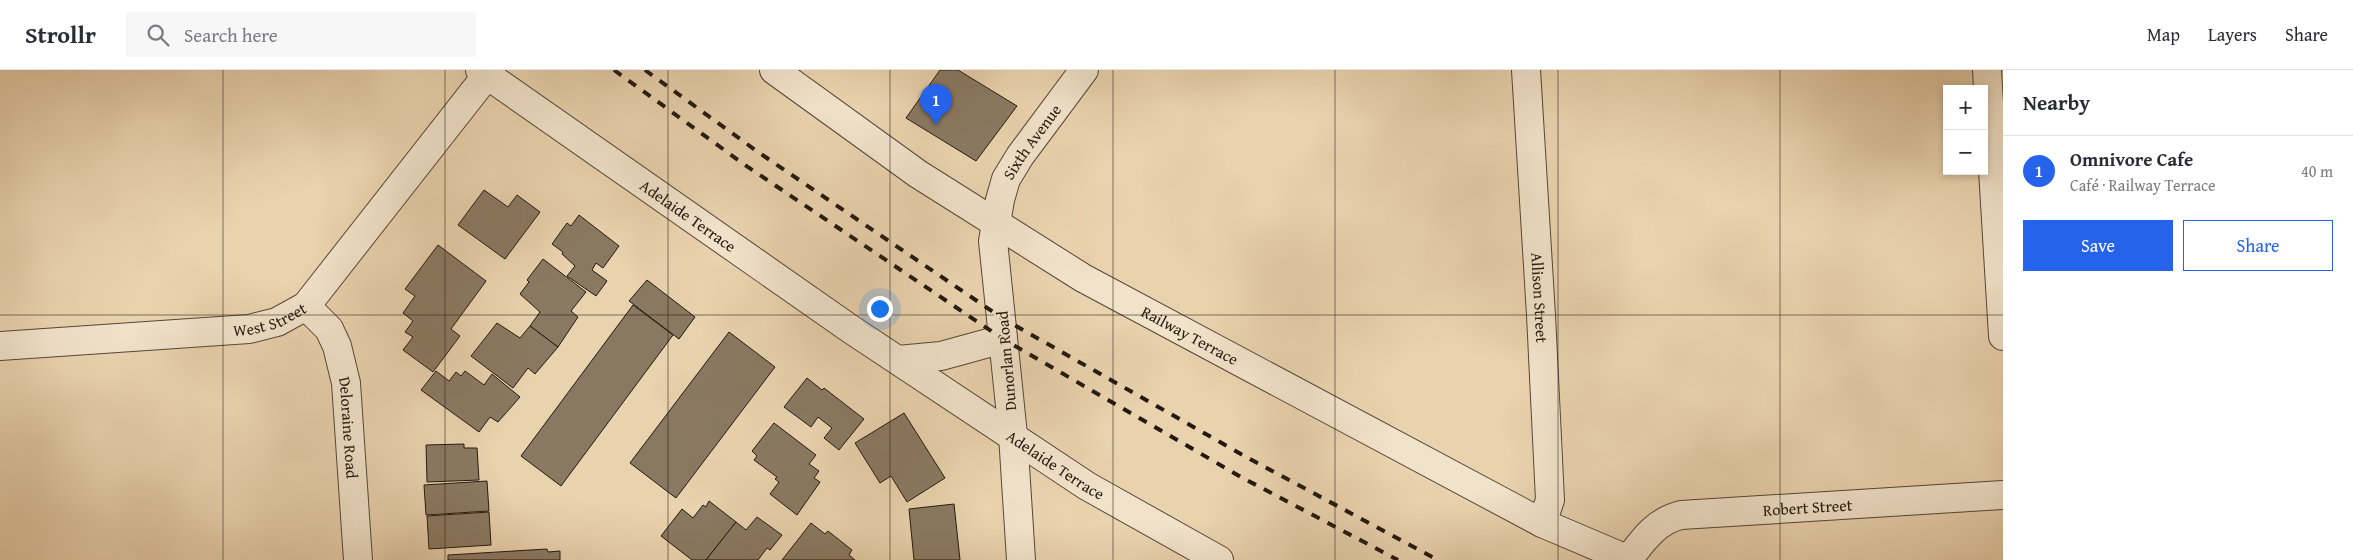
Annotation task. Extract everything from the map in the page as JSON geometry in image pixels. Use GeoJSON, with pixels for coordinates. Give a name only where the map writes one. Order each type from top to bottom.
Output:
{"type":"FeatureCollection","features":[{"type":"Feature","properties":{"kind":"street","name":"Railway Terrace"},"geometry":{"type":"LineString","coordinates":[[774,70],[918,174],[1083,278],[1542,522],[1629,560]]}},
{"type":"Feature","properties":{"kind":"street","name":"Sixth Avenue"},"geometry":{"type":"LineString","coordinates":[[995,223],[1006,179],[1020,156],[1084,70]]}},
{"type":"Feature","properties":{"kind":"street","name":"Allison Street"},"geometry":{"type":"LineString","coordinates":[[1526,70],[1549,492],[1548,507],[1542,522]]}},
{"type":"Feature","properties":{"kind":"street"},"geometry":{"type":"LineString","coordinates":[[1987,70],[2003,336]]}},
{"type":"Feature","properties":{"kind":"street","name":"West Street"},"geometry":{"type":"LineString","coordinates":[[0,346],[249,329],[277,322],[306,306],[483,73]]}},
{"type":"Feature","properties":{"kind":"street","name":"Adelaide Terrace"},"geometry":{"type":"LineString","coordinates":[[483,73],[898,360],[1087,486],[1219,560]]}},
{"type":"Feature","properties":{"kind":"street","name":"Dunorlan Road"},"geometry":{"type":"LineString","coordinates":[[995,223],[993,241],[1013,435],[1021,560]]}},
{"type":"Feature","properties":{"kind":"street","name":"Deloraine Road"},"geometry":{"type":"LineString","coordinates":[[306,306],[329,329],[337,346],[346,383],[358,560]]}},
{"type":"Feature","properties":{"kind":"street"},"geometry":{"type":"LineString","coordinates":[[898,360],[941,356],[1003,339]]}},
{"type":"Feature","properties":{"kind":"street","name":"Robert Street"},"geometry":{"type":"LineString","coordinates":[[1629,560],[1657,526],[1669,518],[2003,495]]}},
{"type":"Feature","properties":{"kind":"building"},"geometry":{"type":"Polygon","coordinates":[[[940,70],[958,70],[1017,106],[976,161],[906,118],[940,70]]]}},
{"type":"Feature","properties":{"kind":"building"},"geometry":{"type":"Polygon","coordinates":[[[484,190],[508,207],[517,195],[540,212],[505,259],[458,225],[484,190]]]}},
{"type":"Feature","properties":{"kind":"building"},"geometry":{"type":"Polygon","coordinates":[[[579,215],[619,246],[603,268],[596,263],[592,270],[607,281],[596,296],[567,276],[575,266],[562,254],[563,252],[552,244],[567,223],[571,226],[579,215]]]}},
{"type":"Feature","properties":{"kind":"building"},"geometry":{"type":"Polygon","coordinates":[[[438,245],[486,281],[451,329],[460,336],[433,372],[403,350],[413,337],[405,332],[413,321],[403,313],[415,296],[405,289],[438,245]]]}},
{"type":"Feature","properties":{"kind":"building"},"geometry":{"type":"Polygon","coordinates":[[[543,259],[586,292],[571,311],[578,317],[558,347],[530,326],[540,312],[520,294],[529,282],[527,280],[543,259]]]}},
{"type":"Feature","properties":{"kind":"building"},"geometry":{"type":"Polygon","coordinates":[[[647,280],[695,317],[679,339],[629,301],[647,280]]]}},
{"type":"Feature","properties":{"kind":"building"},"geometry":{"type":"Polygon","coordinates":[[[633,305],[673,335],[561,486],[521,456],[633,305]]]}},
{"type":"Feature","properties":{"kind":"building"},"geometry":{"type":"Polygon","coordinates":[[[497,323],[520,338],[530,326],[558,347],[535,374],[528,368],[513,388],[471,356],[497,323]]]}},
{"type":"Feature","properties":{"kind":"building"},"geometry":{"type":"Polygon","coordinates":[[[729,332],[775,367],[676,498],[630,463],[729,332]]]}},
{"type":"Feature","properties":{"kind":"building"},"geometry":{"type":"Polygon","coordinates":[[[436,371],[449,381],[456,372],[461,376],[465,371],[484,385],[492,374],[520,397],[498,422],[490,417],[479,432],[421,390],[436,371]]]}},
{"type":"Feature","properties":{"kind":"building"},"geometry":{"type":"Polygon","coordinates":[[[807,378],[822,390],[824,388],[864,419],[839,450],[824,438],[832,428],[818,417],[811,427],[784,407],[807,378]]]}},
{"type":"Feature","properties":{"kind":"building"},"geometry":{"type":"Polygon","coordinates":[[[904,413],[945,478],[907,502],[891,476],[880,483],[855,443],[904,413]]]}},
{"type":"Feature","properties":{"kind":"building"},"geometry":{"type":"Polygon","coordinates":[[[774,423],[816,455],[809,464],[819,471],[814,478],[820,482],[797,515],[770,494],[779,482],[775,479],[777,477],[754,460],[757,456],[752,451],[774,423]]]}},
{"type":"Feature","properties":{"kind":"building"},"geometry":{"type":"Polygon","coordinates":[[[464,444],[464,448],[477,448],[479,480],[427,482],[426,445],[464,444]]]}},
{"type":"Feature","properties":{"kind":"building"},"geometry":{"type":"Polygon","coordinates":[[[487,481],[489,511],[426,515],[424,485],[487,481]]]}},
{"type":"Feature","properties":{"kind":"building"},"geometry":{"type":"Polygon","coordinates":[[[709,501],[736,522],[706,560],[692,560],[661,536],[682,509],[693,518],[703,505],[706,507],[709,501]]]}},
{"type":"Feature","properties":{"kind":"building"},"geometry":{"type":"Polygon","coordinates":[[[954,504],[960,560],[914,560],[909,509],[954,504]]]}},
{"type":"Feature","properties":{"kind":"building"},"geometry":{"type":"Polygon","coordinates":[[[489,512],[491,545],[429,549],[427,516],[489,512]]]}},
{"type":"Feature","properties":{"kind":"building"},"geometry":{"type":"Polygon","coordinates":[[[757,517],[782,535],[770,550],[767,548],[758,560],[706,560],[736,522],[746,530],[757,517]]]}},
{"type":"Feature","properties":{"kind":"building"},"geometry":{"type":"Polygon","coordinates":[[[811,523],[825,534],[828,531],[852,550],[849,555],[855,560],[782,560],[811,523]]]}},
{"type":"Feature","properties":{"kind":"building"},"geometry":{"type":"Polygon","coordinates":[[[547,549],[548,552],[560,551],[560,560],[448,560],[448,555],[547,549]]]}},
{"type":"Feature","properties":{"kind":"railway"},"geometry":{"type":"LineString","coordinates":[[614,70],[745,165],[1003,339],[1241,477],[1398,560]]}},
{"type":"Feature","properties":{"kind":"railway"},"geometry":{"type":"LineString","coordinates":[[645,70],[758,152],[1002,318],[1248,458],[1438,560]]}},
{"type":"Feature","properties":{"kind":"place","name":"Omnivore Cafe"},"geometry":{"type":"Point","coordinates":[936,125]}}]}
